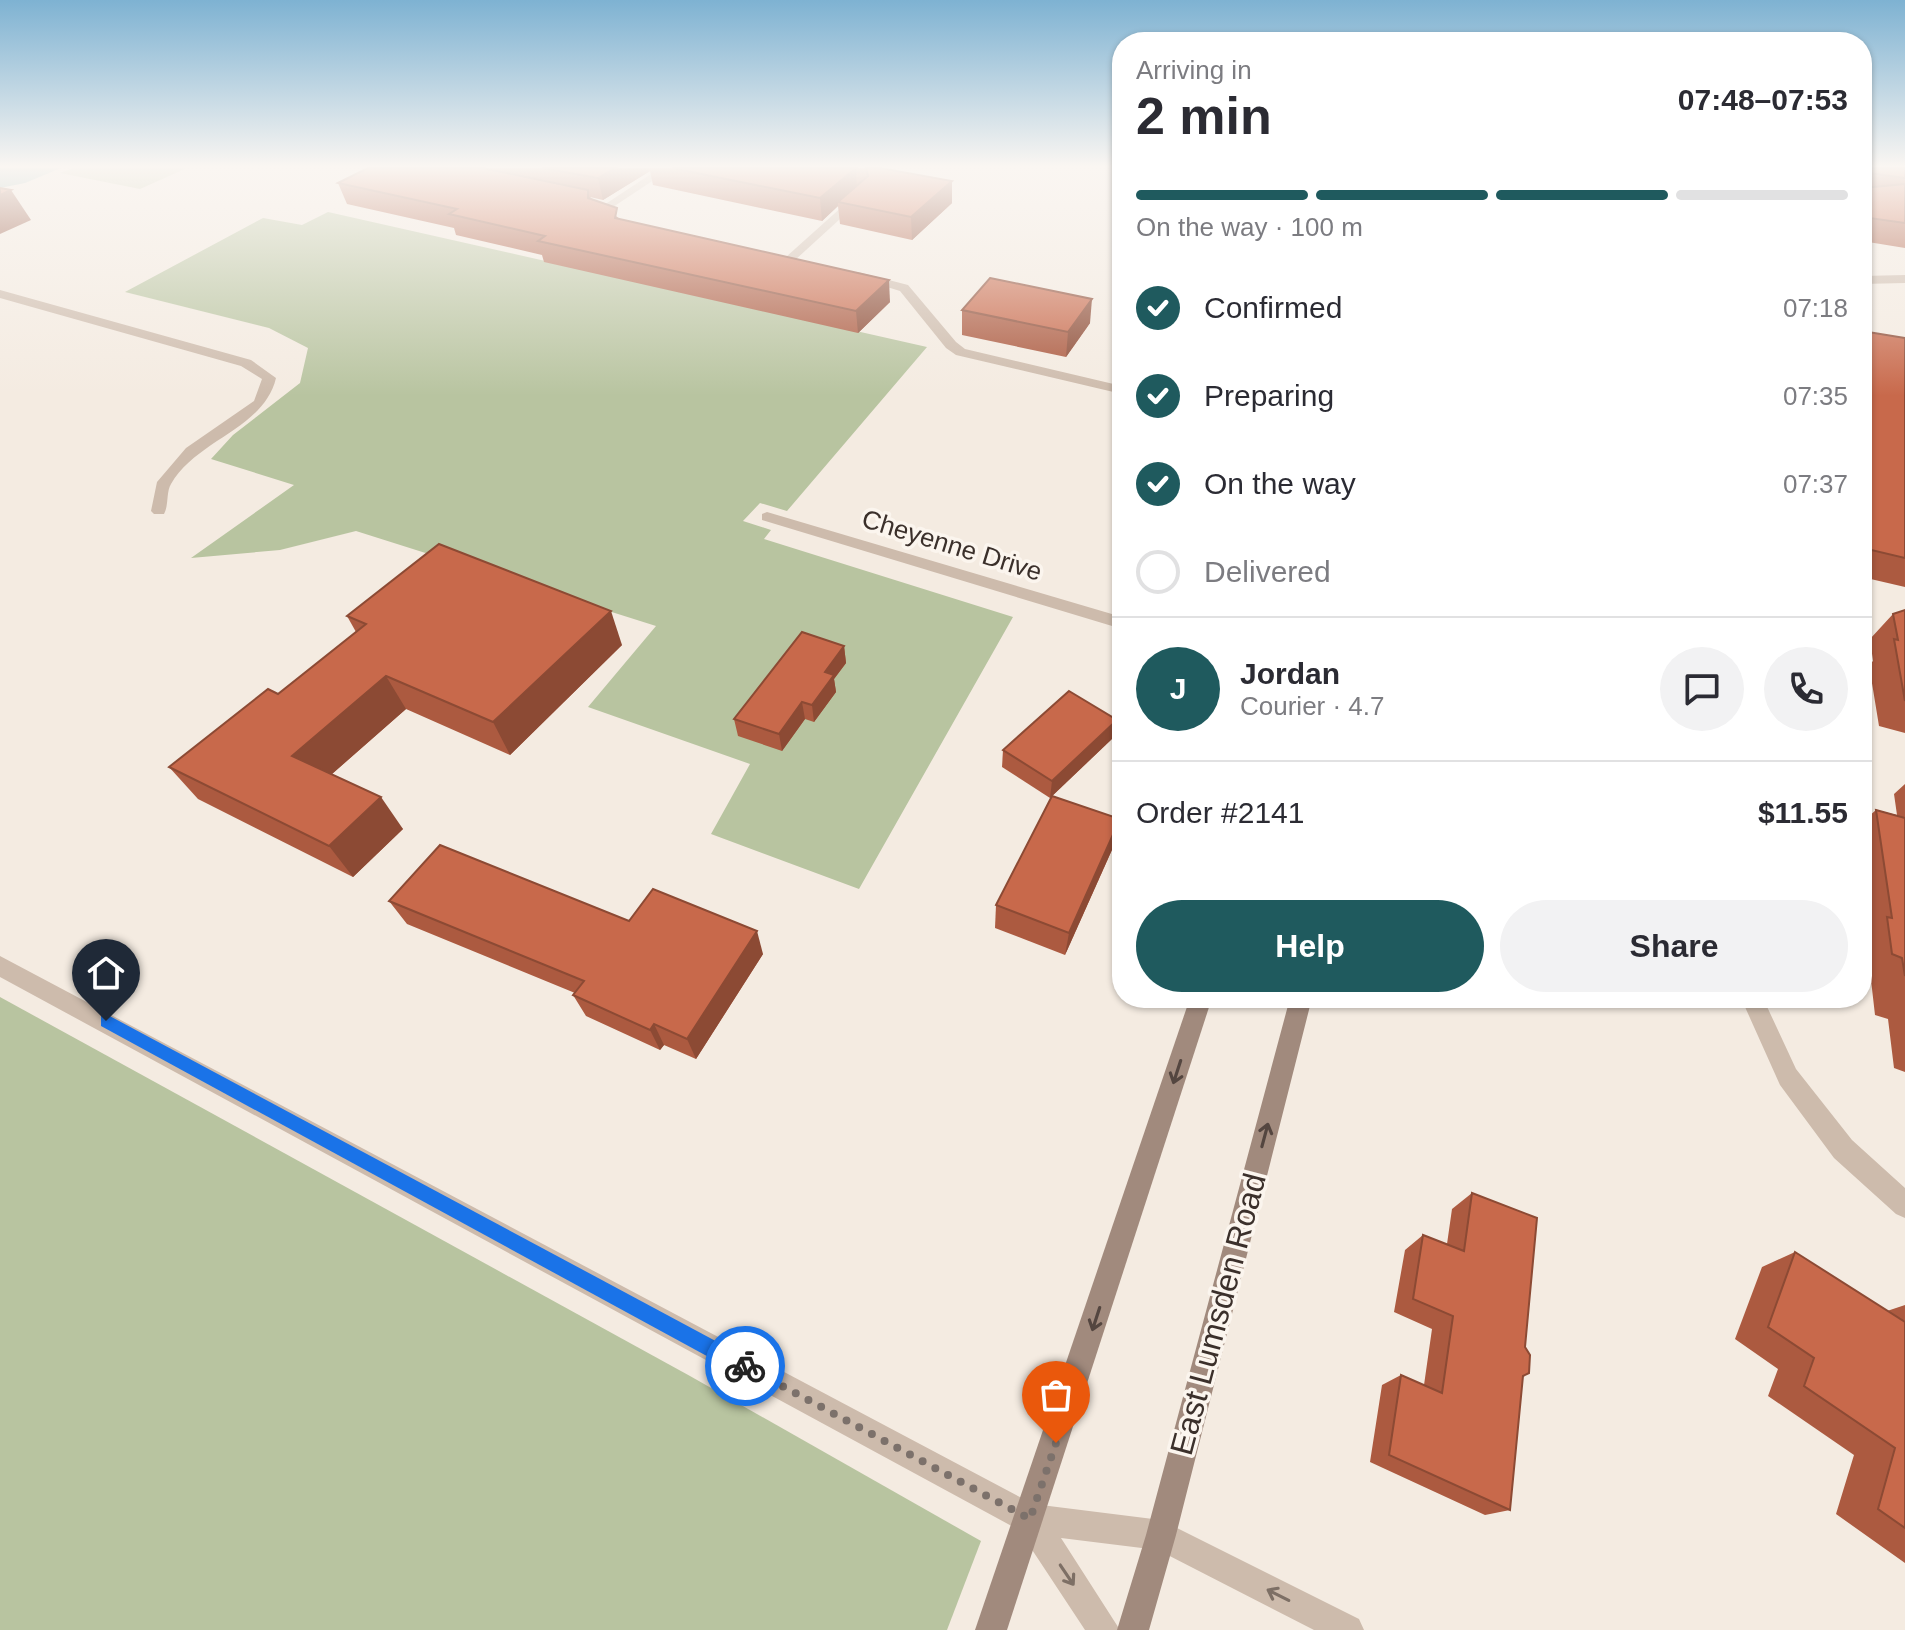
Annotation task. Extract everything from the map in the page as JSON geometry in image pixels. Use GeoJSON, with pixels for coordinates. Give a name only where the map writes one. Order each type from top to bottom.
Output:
{"type":"FeatureCollection","features":[{"type":"Feature","properties":{"kind":"main road"},"geometry":{"type":"LineString","coordinates":[[991,1630],[1198,1008]]}},
{"type":"Feature","properties":{"kind":"main road","name":"East Lumsden Road"},"geometry":{"type":"LineString","coordinates":[[1133,1630],[1161,1535],[1298,1008]]}},
{"type":"Feature","properties":{"kind":"street"},"geometry":{"type":"LineString","coordinates":[[790,259],[807,244]]}},
{"type":"Feature","properties":{"kind":"street"},"geometry":{"type":"LineString","coordinates":[[775,256],[805,262]]}},
{"type":"Feature","properties":{"kind":"street"},"geometry":{"type":"LineString","coordinates":[[849,272],[892,282],[904,288],[951,345],[961,352],[1112,388]]}},
{"type":"Feature","properties":{"kind":"street"},"geometry":{"type":"LineString","coordinates":[[1872,280],[1905,279]]}},
{"type":"Feature","properties":{"kind":"street"},"geometry":{"type":"LineString","coordinates":[[0,294],[246,363],[269,378],[259,404],[191,451],[162,485],[159,511]]}},
{"type":"Feature","properties":{"kind":"street","name":"Cheyenne Drive"},"geometry":{"type":"LineString","coordinates":[[767,517],[1112,620]]}},
{"type":"Feature","properties":{"kind":"street"},"geometry":{"type":"LineString","coordinates":[[0,966],[1030,1519],[1161,1535],[1348,1630]]}},
{"type":"Feature","properties":{"kind":"street"},"geometry":{"type":"LineString","coordinates":[[1757,1008],[1788,1077],[1843,1149],[1905,1205]]}},
{"type":"Feature","properties":{"kind":"street"},"geometry":{"type":"LineString","coordinates":[[1030,1519],[1104,1630]]}},
{"type":"Feature","properties":{"kind":"green space"},"geometry":{"type":"Polygon","coordinates":[[[214,244],[470,244],[927,347],[787,511],[760,503],[743,521],[771,530],[764,539],[1013,617],[859,889],[711,834],[750,764],[588,707],[656,626],[356,531],[280,550],[191,558],[294,485],[211,459],[233,435],[300,383],[308,348],[269,328],[125,292],[214,244]]]}},
{"type":"Feature","properties":{"kind":"green space"},"geometry":{"type":"Polygon","coordinates":[[[0,997],[690,1376],[981,1541],[947,1630],[0,1630],[0,997]]]}},
{"type":"Feature","properties":{"kind":"building"},"geometry":{"type":"Polygon","coordinates":[[[552,244],[730,244],[889,280],[856,311],[552,244]]]}},
{"type":"Feature","properties":{"kind":"building"},"geometry":{"type":"Polygon","coordinates":[[[990,278],[1092,299],[1068,332],[962,310],[990,278]]]}},
{"type":"Feature","properties":{"kind":"building"},"geometry":{"type":"Polygon","coordinates":[[[1872,333],[1905,338],[1905,558],[1872,550],[1872,333]]]}},
{"type":"Feature","properties":{"kind":"building"},"geometry":{"type":"Polygon","coordinates":[[[439,544],[611,611],[493,722],[386,676],[292,756],[381,797],[329,846],[169,767],[268,689],[278,694],[366,624],[347,616],[439,544]]]}},
{"type":"Feature","properties":{"kind":"building"},"geometry":{"type":"Polygon","coordinates":[[[1905,610],[1905,701],[1894,639],[1898,640],[1893,614],[1905,610]]]}},
{"type":"Feature","properties":{"kind":"building"},"geometry":{"type":"Polygon","coordinates":[[[802,632],[844,646],[825,672],[834,675],[812,705],[802,702],[779,734],[734,719],[802,632]]]}},
{"type":"Feature","properties":{"kind":"building"},"geometry":{"type":"Polygon","coordinates":[[[1069,691],[1112,717],[1112,725],[1052,781],[1003,750],[1069,691]]]}},
{"type":"Feature","properties":{"kind":"building"},"geometry":{"type":"Polygon","coordinates":[[[1052,796],[1112,816],[1112,837],[1069,933],[996,905],[1052,796]]]}},
{"type":"Feature","properties":{"kind":"building"},"geometry":{"type":"Polygon","coordinates":[[[1876,810],[1905,818],[1905,976],[1902,958],[1892,954],[1887,917],[1892,918],[1876,810]]]}},
{"type":"Feature","properties":{"kind":"building"},"geometry":{"type":"Polygon","coordinates":[[[440,845],[629,921],[653,889],[757,931],[687,1039],[654,1024],[650,1030],[573,995],[584,981],[389,901],[440,845]]]}},
{"type":"Feature","properties":{"kind":"building"},"geometry":{"type":"Polygon","coordinates":[[[1472,1193],[1537,1218],[1525,1347],[1530,1355],[1529,1373],[1523,1376],[1510,1510],[1389,1455],[1401,1375],[1442,1393],[1453,1316],[1413,1299],[1423,1235],[1464,1251],[1472,1193]]]}},
{"type":"Feature","properties":{"kind":"building"},"geometry":{"type":"Polygon","coordinates":[[[1795,1252],[1905,1322],[1905,1528],[1878,1509],[1895,1448],[1804,1386],[1814,1358],[1768,1327],[1795,1252]]]}},
{"type":"Feature","properties":{"kind":"way so far"},"geometry":{"type":"LineString","coordinates":[[745,1366],[1030,1519],[1056,1443]]}},
{"type":"Feature","properties":{"kind":"route"},"geometry":{"type":"LineString","coordinates":[[106,1021],[745,1366]]}}]}
